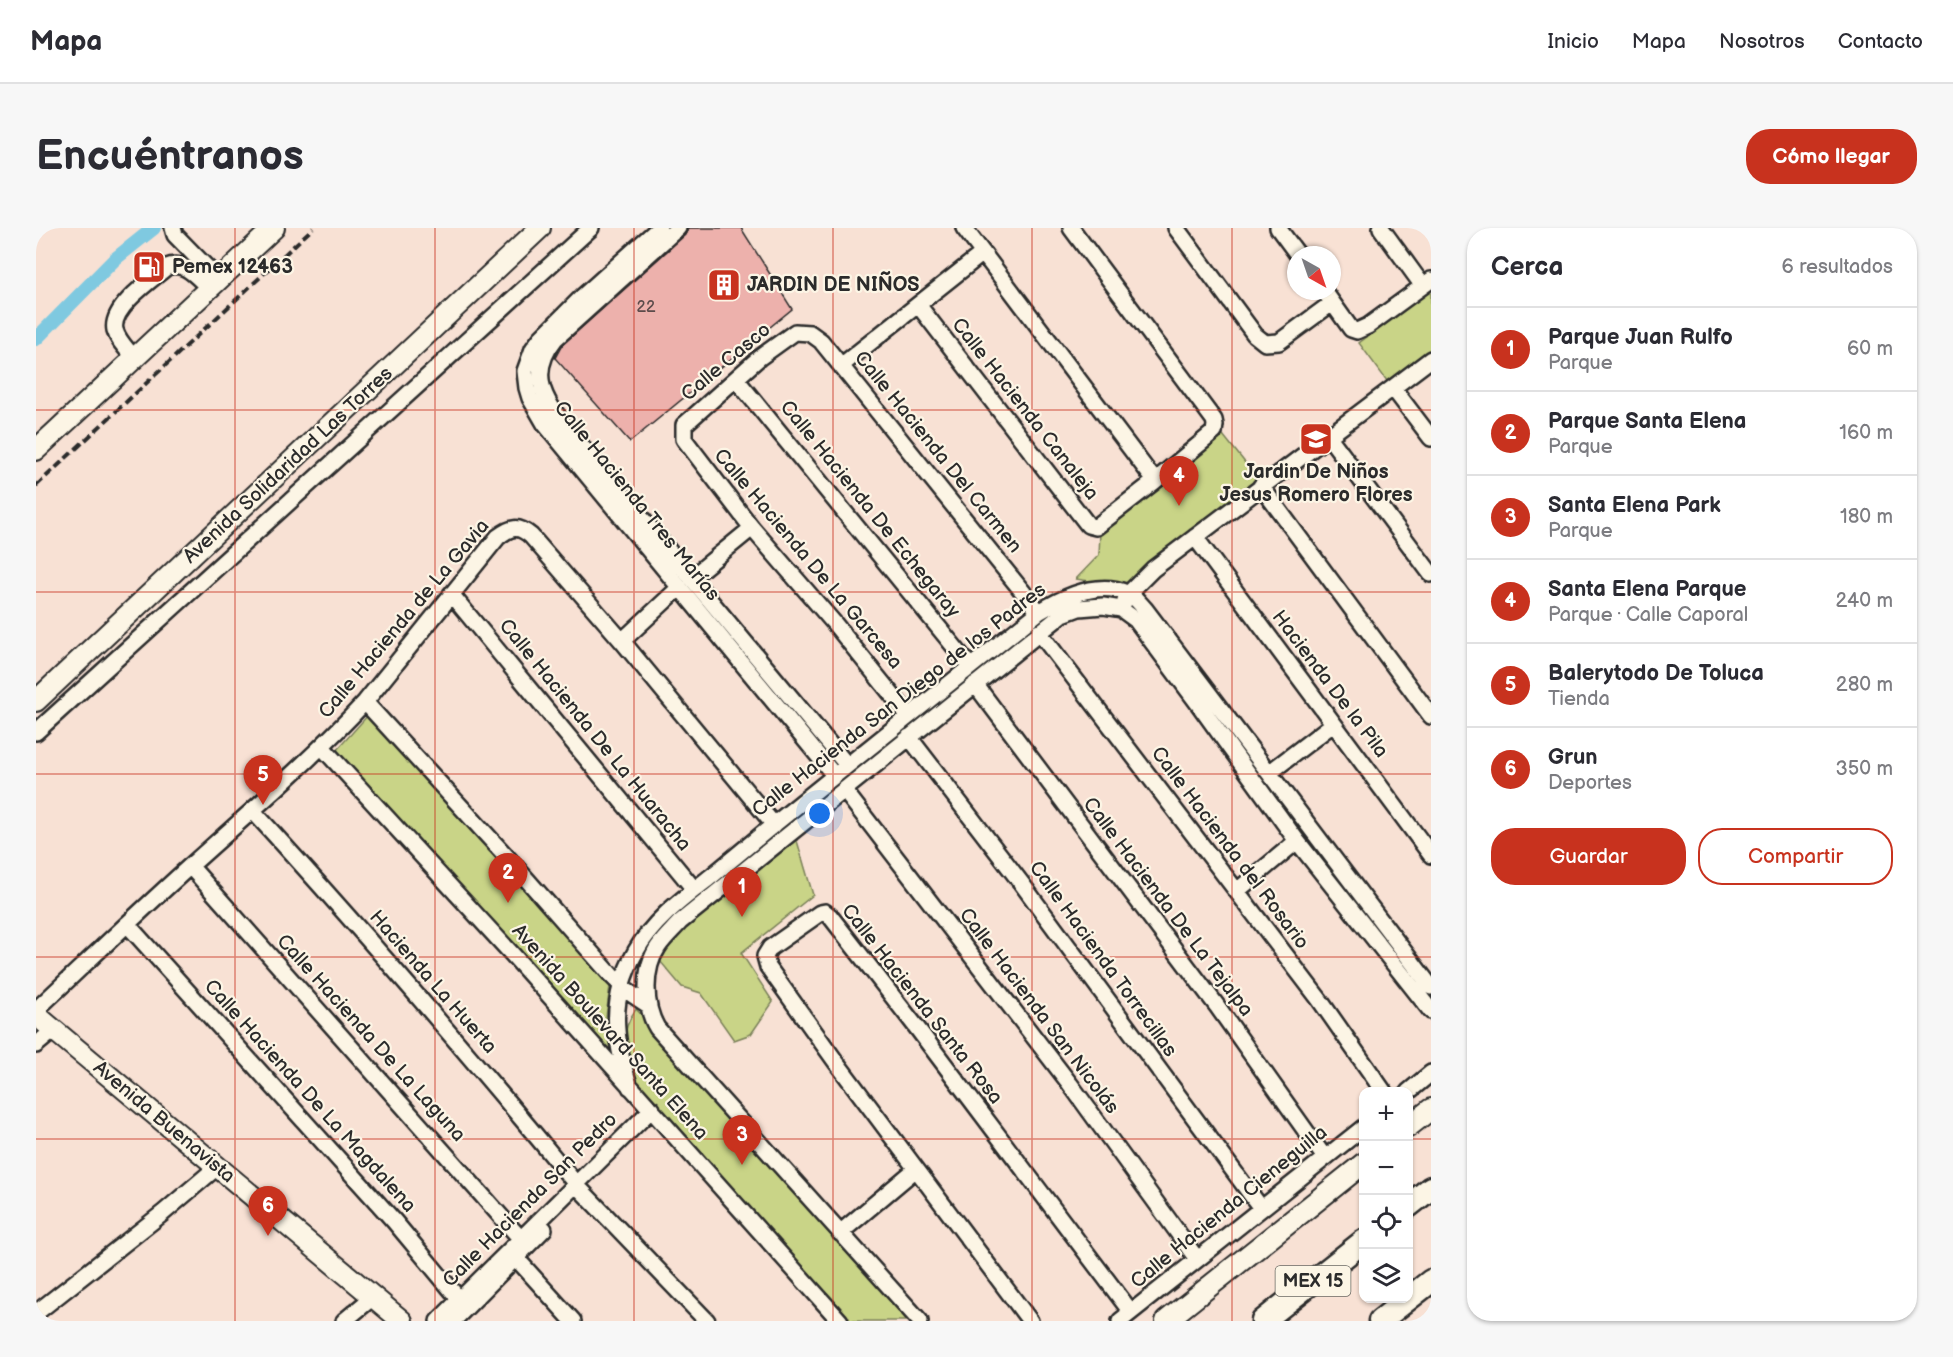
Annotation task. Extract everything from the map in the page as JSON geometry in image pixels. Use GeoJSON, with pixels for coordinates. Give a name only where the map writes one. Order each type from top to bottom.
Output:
{"type":"FeatureCollection","features":[{"type":"Feature","properties":{"kind":"highway"},"geometry":{"type":"LineString","coordinates":[[1413,1202],[1431,1188]]}},
{"type":"Feature","properties":{"kind":"highway","name":"MEX 15"},"geometry":{"type":"LineString","coordinates":[[1263,1321],[1359,1245]]}},
{"type":"Feature","properties":{"kind":"highway"},"geometry":{"type":"LineString","coordinates":[[1380,1321],[1431,1281]]}},
{"type":"Feature","properties":{"kind":"main road"},"geometry":{"type":"LineString","coordinates":[[36,450],[274,228]]}},
{"type":"Feature","properties":{"kind":"main road"},"geometry":{"type":"LineString","coordinates":[[503,262],[527,228]]}},
{"type":"Feature","properties":{"kind":"main road","name":"Avenida Solidaridad Las Torres"},"geometry":{"type":"LineString","coordinates":[[36,701],[540,228]]}},
{"type":"Feature","properties":{"kind":"main road","name":"Avenida Buenavista"},"geometry":{"type":"LineString","coordinates":[[36,1013],[402,1321]]}},
{"type":"Feature","properties":{"kind":"main road"},"geometry":{"type":"LineString","coordinates":[[1413,1123],[1431,1109]]}},
{"type":"Feature","properties":{"kind":"main road"},"geometry":{"type":"LineString","coordinates":[[1166,1321],[1359,1167]]}},
{"type":"Feature","properties":{"kind":"street"},"geometry":{"type":"LineString","coordinates":[[173,228],[175,235],[213,284]]}},
{"type":"Feature","properties":{"kind":"street"},"geometry":{"type":"LineString","coordinates":[[36,732],[591,228]]}},
{"type":"Feature","properties":{"kind":"street"},"geometry":{"type":"LineString","coordinates":[[532,371],[528,358],[541,338],[582,297],[659,228]]}},
{"type":"Feature","properties":{"kind":"street"},"geometry":{"type":"LineString","coordinates":[[532,371],[555,339],[678,228]]}},
{"type":"Feature","properties":{"kind":"street"},"geometry":{"type":"LineString","coordinates":[[964,228],[1155,482],[1214,432],[1214,420],[1071,228]]}},
{"type":"Feature","properties":{"kind":"street"},"geometry":{"type":"LineString","coordinates":[[1176,228],[1255,335],[1265,343],[1279,342],[1325,300]]}},
{"type":"Feature","properties":{"kind":"street"},"geometry":{"type":"LineString","coordinates":[[1278,228],[1291,246]]}},
{"type":"Feature","properties":{"kind":"street"},"geometry":{"type":"LineString","coordinates":[[1330,300],[1351,329],[1357,331],[1368,326],[1427,283],[1381,228]]}},
{"type":"Feature","properties":{"kind":"street"},"geometry":{"type":"LineString","coordinates":[[842,365],[983,253]]}},
{"type":"Feature","properties":{"kind":"street"},"geometry":{"type":"LineString","coordinates":[[134,358],[120,340],[114,325],[116,315],[134,295],[173,264],[186,268],[213,284]]}},
{"type":"Feature","properties":{"kind":"street","name":"Calle Hacienda Canaleja"},"geometry":{"type":"LineString","coordinates":[[919,306],[1088,525],[1093,527],[1101,523],[1155,482]]}},
{"type":"Feature","properties":{"kind":"street","name":"Calle Hacienda Del Carmen"},"geometry":{"type":"LineString","coordinates":[[795,332],[810,333],[821,341],[1040,612]]}},
{"type":"Feature","properties":{"kind":"street","name":"Calle Casco"},"geometry":{"type":"LineString","coordinates":[[684,425],[772,348],[795,332]]}},
{"type":"Feature","properties":{"kind":"street"},"geometry":{"type":"LineString","coordinates":[[1431,359],[1153,569],[1128,593],[1121,609],[1136,620],[1297,842],[1431,987]]}},
{"type":"Feature","properties":{"kind":"street","name":"Calle Hacienda Tres Marías"},"geometry":{"type":"LineString","coordinates":[[532,371],[556,414],[685,583],[730,650],[834,776]]}},
{"type":"Feature","properties":{"kind":"street","name":"Calle Hacienda De Echegaray"},"geometry":{"type":"LineString","coordinates":[[736,379],[970,666]]}},
{"type":"Feature","properties":{"kind":"street"},"geometry":{"type":"LineString","coordinates":[[1393,388],[1431,438]]}},
{"type":"Feature","properties":{"kind":"street","name":"Calle Hacienda De La Garcesa"},"geometry":{"type":"LineString","coordinates":[[684,425],[684,439],[689,448],[752,528],[834,623],[909,716]]}},
{"type":"Feature","properties":{"kind":"street"},"geometry":{"type":"LineString","coordinates":[[1329,437],[1431,574]]}},
{"type":"Feature","properties":{"kind":"street"},"geometry":{"type":"LineString","coordinates":[[1261,486],[1431,716]]}},
{"type":"Feature","properties":{"kind":"street","name":"Calle Hacienda de La Gavia"},"geometry":{"type":"LineString","coordinates":[[36,1013],[127,924],[322,747],[364,702],[498,537],[510,528],[521,528],[531,536],[622,641],[774,825]]}},
{"type":"Feature","properties":{"kind":"street"},"geometry":{"type":"LineString","coordinates":[[622,641],[685,583],[752,528]]}},
{"type":"Feature","properties":{"kind":"street","name":"Hacienda De la Pila"},"geometry":{"type":"LineString","coordinates":[[1195,537],[1431,855]]}},
{"type":"Feature","properties":{"kind":"street","name":"Calle Hacienda Tres Marías"},"geometry":{"type":"LineString","coordinates":[[685,583],[742,639],[847,765]]}},
{"type":"Feature","properties":{"kind":"street","name":"Calle Hacienda San Diego de los Padres"},"geometry":{"type":"LineString","coordinates":[[648,1005],[650,964],[657,948],[680,922],[909,737],[947,696],[970,666],[1040,612],[1065,597],[1077,592],[1103,590],[1128,593]]}},
{"type":"Feature","properties":{"kind":"street"},"geometry":{"type":"LineString","coordinates":[[1128,593],[1145,609],[1269,773],[1431,1011]]}},
{"type":"Feature","properties":{"kind":"street","name":"Calle Hacienda De La Huaracha"},"geometry":{"type":"LineString","coordinates":[[451,594],[694,889]]}},
{"type":"Feature","properties":{"kind":"street","name":"Calle Hacienda San Diego de los Padres"},"geometry":{"type":"LineString","coordinates":[[630,1087],[616,1039],[617,1007],[631,961],[657,923],[694,889],[909,716],[975,684],[1063,614],[1079,608],[1103,606],[1121,609]]}},
{"type":"Feature","properties":{"kind":"street","name":"Calle Hacienda del Rosario"},"geometry":{"type":"LineString","coordinates":[[1039,632],[1238,891],[1319,999],[1381,1087]]}},
{"type":"Feature","properties":{"kind":"street"},"geometry":{"type":"LineString","coordinates":[[730,650],[742,639]]}},
{"type":"Feature","properties":{"kind":"street","name":"Calle Hacienda De La Tejalpa"},"geometry":{"type":"LineString","coordinates":[[975,684],[1217,1006],[1324,1158]]}},
{"type":"Feature","properties":{"kind":"street","name":"Avenida Boulevard Santa Elena"},"geometry":{"type":"LineString","coordinates":[[364,702],[622,986],[648,1005],[651,1018],[657,1028],[920,1321]]}},
{"type":"Feature","properties":{"kind":"street"},"geometry":{"type":"LineString","coordinates":[[1217,730],[1229,719]]}},
{"type":"Feature","properties":{"kind":"street"},"geometry":{"type":"LineString","coordinates":[[1269,773],[1334,724]]}},
{"type":"Feature","properties":{"kind":"street","name":"Calle Hacienda Torrecillas"},"geometry":{"type":"LineString","coordinates":[[909,737],[1022,884],[1261,1208]]}},
{"type":"Feature","properties":{"kind":"street","name":"Avenida Boulevard Santa Elena"},"geometry":{"type":"LineString","coordinates":[[322,747],[504,945],[840,1321]]}},
{"type":"Feature","properties":{"kind":"street","name":"Calle Hacienda San Nicolás"},"geometry":{"type":"LineString","coordinates":[[844,790],[1070,1084],[1197,1259]]}},
{"type":"Feature","properties":{"kind":"street","name":"Hacienda La Huerta"},"geometry":{"type":"LineString","coordinates":[[254,811],[480,1067],[579,1187],[707,1321]]}},
{"type":"Feature","properties":{"kind":"street"},"geometry":{"type":"LineString","coordinates":[[1238,891],[1297,842]]}},
{"type":"Feature","properties":{"kind":"street"},"geometry":{"type":"LineString","coordinates":[[742,851],[753,864]]}},
{"type":"Feature","properties":{"kind":"street","name":"Calle Hacienda De La Laguna"},"geometry":{"type":"LineString","coordinates":[[190,866],[520,1238]]}},
{"type":"Feature","properties":{"kind":"street","name":"Calle Hacienda Santa Rosa"},"geometry":{"type":"LineString","coordinates":[[1030,1321],[836,1062],[765,960],[770,948],[820,913],[825,912],[830,916],[914,1024],[1126,1316]]}},
{"type":"Feature","properties":{"kind":"street","name":"Calle Hacienda De La Magdalena"},"geometry":{"type":"LineString","coordinates":[[127,924],[394,1221],[459,1299]]}},
{"type":"Feature","properties":{"kind":"street"},"geometry":{"type":"LineString","coordinates":[[36,1045],[54,1030]]}},
{"type":"Feature","properties":{"kind":"street"},"geometry":{"type":"LineString","coordinates":[[1413,1087],[1431,1073]]}},
{"type":"Feature","properties":{"kind":"street","name":"Calle Hacienda San Pedro"},"geometry":{"type":"LineString","coordinates":[[453,1321],[516,1258],[551,1215],[655,1113]]}},
{"type":"Feature","properties":{"kind":"street","name":"Calle Hacienda Cieneguilla"},"geometry":{"type":"LineString","coordinates":[[1126,1316],[1359,1131]]}},
{"type":"Feature","properties":{"kind":"street"},"geometry":{"type":"LineString","coordinates":[[36,1313],[163,1214],[217,1167]]}},
{"type":"Feature","properties":{"kind":"street"},"geometry":{"type":"LineString","coordinates":[[840,1233],[916,1168]]}},
{"type":"Feature","properties":{"kind":"street","name":"Calle Hacienda San Pedro"},"geometry":{"type":"LineString","coordinates":[[438,1321],[520,1238],[551,1215]]}},
{"type":"Feature","properties":{"kind":"street"},"geometry":{"type":"LineString","coordinates":[[516,1258],[573,1321]]}},
{"type":"Feature","properties":{"kind":"street"},"geometry":{"type":"LineString","coordinates":[[344,1321],[373,1297]]}},
{"type":"Feature","properties":{"kind":"green space"},"geometry":{"type":"Polygon","coordinates":[[[1431,289],[1431,354],[1390,385],[1359,343],[1431,289]]]}},
{"type":"Feature","properties":{"kind":"green space"},"geometry":{"type":"Polygon","coordinates":[[[1223,435],[1258,479],[1122,586],[1076,579],[1099,555],[1100,532],[1223,435]]]}},
{"type":"Feature","properties":{"kind":"green space"},"geometry":{"type":"Polygon","coordinates":[[[369,714],[611,978],[606,1017],[611,1061],[335,752],[369,714]]]}},
{"type":"Feature","properties":{"kind":"green space"},"geometry":{"type":"Polygon","coordinates":[[[795,834],[813,895],[741,953],[773,1002],[751,1034],[734,1040],[701,993],[682,987],[660,961],[674,939],[795,834]]]}},
{"type":"Feature","properties":{"kind":"green space"},"geometry":{"type":"Polygon","coordinates":[[[636,1009],[914,1321],[848,1321],[666,1117],[636,1080],[625,1053],[624,1039],[628,1024],[636,1009]]]}},
{"type":"Feature","properties":{"kind":"building"},"geometry":{"type":"Polygon","coordinates":[[[689,228],[741,228],[792,309],[630,442],[555,358],[562,345],[685,235],[689,228]]]}},
{"type":"Feature","properties":{"kind":"waterway"},"geometry":{"type":"LineString","coordinates":[[36,339],[115,259],[154,228]]}},
{"type":"Feature","properties":{"kind":"railway"},"geometry":{"type":"LineString","coordinates":[[36,486],[313,228]]}},
{"type":"Feature","properties":{"kind":"place","name":"Pemex 12463"},"geometry":{"type":"Point","coordinates":[149,267]}},
{"type":"Feature","properties":{"kind":"place","name":"JARDIN DE NIÑOS"},"geometry":{"type":"Point","coordinates":[724,285]}},
{"type":"Feature","properties":{"kind":"place","name":"Jardin De Niños Jesus Romero Flores"},"geometry":{"type":"Point","coordinates":[1316,439]}},
{"type":"Feature","properties":{"kind":"place","name":"Santa Elena Parque"},"geometry":{"type":"Point","coordinates":[1179,506]}},
{"type":"Feature","properties":{"kind":"place","name":"Balerytodo De Toluca"},"geometry":{"type":"Point","coordinates":[263,805]}},
{"type":"Feature","properties":{"kind":"place","name":"Parque Santa Elena"},"geometry":{"type":"Point","coordinates":[508,903]}},
{"type":"Feature","properties":{"kind":"place","name":"Parque Juan Rulfo"},"geometry":{"type":"Point","coordinates":[742,917]}},
{"type":"Feature","properties":{"kind":"place","name":"Santa Elena Park"},"geometry":{"type":"Point","coordinates":[742,1165]}},
{"type":"Feature","properties":{"kind":"place","name":"Grun"},"geometry":{"type":"Point","coordinates":[268,1236]}}]}
